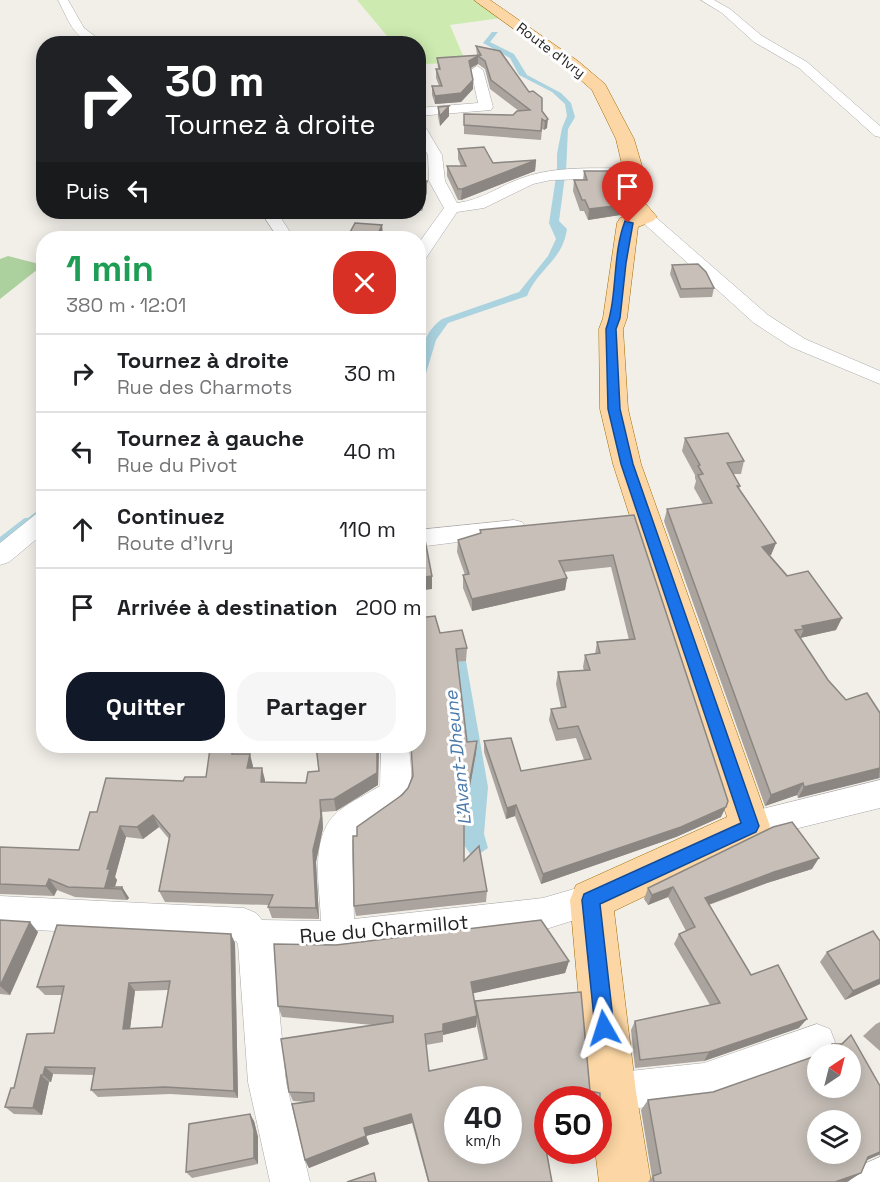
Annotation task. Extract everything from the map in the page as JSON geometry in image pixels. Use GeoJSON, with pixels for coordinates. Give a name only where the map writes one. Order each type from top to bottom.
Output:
{"type":"FeatureCollection","features":[{"type":"Feature","properties":{"kind":"main road","name":"Route d'Ivry"},"geometry":{"type":"LineString","coordinates":[[482,0],[572,64],[599,88],[626,139],[634,173],[635,204],[646,217]]}},
{"type":"Feature","properties":{"kind":"main road"},"geometry":{"type":"LineString","coordinates":[[610,1086],[591,900],[750,826],[634,515],[627,464],[614,409],[611,329],[615,318],[621,263],[628,223],[646,217]]}},
{"type":"Feature","properties":{"kind":"main road"},"geometry":{"type":"LineString","coordinates":[[612,1098],[625,1182]]}},
{"type":"Feature","properties":{"kind":"street"},"geometry":{"type":"LineString","coordinates":[[63,0],[79,30],[88,36]]}},
{"type":"Feature","properties":{"kind":"street"},"geometry":{"type":"LineString","coordinates":[[706,0],[726,11],[758,39],[803,65],[880,133]]}},
{"type":"Feature","properties":{"kind":"street"},"geometry":{"type":"LineString","coordinates":[[477,70],[490,118],[499,119]]}},
{"type":"Feature","properties":{"kind":"street"},"geometry":{"type":"LineString","coordinates":[[426,111],[486,107]]}},
{"type":"Feature","properties":{"kind":"street"},"geometry":{"type":"LineString","coordinates":[[426,140],[435,155],[437,181],[452,208]]}},
{"type":"Feature","properties":{"kind":"street"},"geometry":{"type":"LineString","coordinates":[[426,245],[452,208],[478,205],[528,181],[557,172],[634,173]]}},
{"type":"Feature","properties":{"kind":"street"},"geometry":{"type":"LineString","coordinates":[[646,217],[761,319],[798,343],[880,378]]}},
{"type":"Feature","properties":{"kind":"street"},"geometry":{"type":"LineString","coordinates":[[426,538],[541,525]]}},
{"type":"Feature","properties":{"kind":"street"},"geometry":{"type":"LineString","coordinates":[[0,556],[36,527]]}},
{"type":"Feature","properties":{"kind":"street"},"geometry":{"type":"LineString","coordinates":[[338,938],[335,858],[337,836],[349,821],[394,793],[395,753]]}},
{"type":"Feature","properties":{"kind":"street"},"geometry":{"type":"LineString","coordinates":[[750,826],[880,794]]}},
{"type":"Feature","properties":{"kind":"street","name":"Rue du Charmillot"},"geometry":{"type":"LineString","coordinates":[[0,912],[244,925],[255,937],[338,938],[543,914],[591,900]]}},
{"type":"Feature","properties":{"kind":"street"},"geometry":{"type":"LineString","coordinates":[[255,937],[267,1082],[290,1182]]}},
{"type":"Feature","properties":{"kind":"street"},"geometry":{"type":"LineString","coordinates":[[612,1092],[704,1082],[817,1042]]}},
{"type":"Feature","properties":{"kind":"street"},"geometry":{"type":"LineString","coordinates":[[869,1182],[880,1177]]}},
{"type":"Feature","properties":{"kind":"green space"},"geometry":{"type":"Polygon","coordinates":[[[357,0],[472,0],[501,18],[450,25],[466,63],[426,64],[426,36],[387,36],[357,0]]]}},
{"type":"Feature","properties":{"kind":"green space"},"geometry":{"type":"Polygon","coordinates":[[[8,256],[36,263],[36,271],[0,299],[0,259],[8,256]]]}},
{"type":"Feature","properties":{"kind":"water"},"geometry":{"type":"Polygon","coordinates":[[[492,32],[498,32],[490,42],[514,54],[527,75],[561,93],[571,103],[575,117],[568,129],[566,172],[557,172],[557,154],[567,116],[565,104],[552,92],[519,75],[510,58],[483,43],[492,32]]]}},
{"type":"Feature","properties":{"kind":"water"},"geometry":{"type":"Polygon","coordinates":[[[565,176],[559,221],[567,229],[555,257],[537,278],[527,296],[448,323],[436,340],[426,374],[426,337],[442,319],[519,292],[548,256],[556,239],[549,223],[556,177],[565,176]]]}},
{"type":"Feature","properties":{"kind":"water"},"geometry":{"type":"Polygon","coordinates":[[[466,661],[488,787],[484,834],[488,848],[473,858],[464,845],[452,662],[466,661]]]}},
{"type":"Feature","properties":{"kind":"building"},"geometry":{"type":"Polygon","coordinates":[[[476,46],[500,51],[529,92],[533,91],[542,98],[542,111],[548,119],[545,121],[542,119],[541,131],[464,125],[464,114],[513,115],[517,111],[530,110],[491,80],[485,61],[478,56],[469,61],[473,80],[461,93],[435,96],[432,86],[442,86],[436,69],[440,69],[437,58],[481,55],[476,46]]]}},
{"type":"Feature","properties":{"kind":"building"},"geometry":{"type":"Polygon","coordinates":[[[449,106],[440,116],[438,107],[449,106]]]}},
{"type":"Feature","properties":{"kind":"building"},"geometry":{"type":"Polygon","coordinates":[[[484,147],[493,163],[536,160],[458,189],[447,166],[466,166],[458,149],[484,147]]]}},
{"type":"Feature","properties":{"kind":"building"},"geometry":{"type":"Polygon","coordinates":[[[584,171],[608,171],[622,205],[589,209],[585,200],[582,200],[574,180],[587,180],[584,171]]]}},
{"type":"Feature","properties":{"kind":"building"},"geometry":{"type":"Polygon","coordinates":[[[355,223],[382,225],[379,231],[351,231],[355,223]]]}},
{"type":"Feature","properties":{"kind":"building"},"geometry":{"type":"Polygon","coordinates":[[[698,264],[706,272],[714,288],[681,289],[672,265],[698,264]]]}},
{"type":"Feature","properties":{"kind":"building"},"geometry":{"type":"Polygon","coordinates":[[[728,433],[744,461],[727,463],[740,486],[737,486],[776,543],[762,547],[787,576],[808,571],[842,618],[802,626],[804,629],[795,630],[828,680],[846,700],[867,693],[880,713],[880,768],[804,787],[803,783],[771,795],[667,509],[712,503],[698,475],[703,474],[698,466],[700,465],[685,438],[728,433]]]}},
{"type":"Feature","properties":{"kind":"building"},"geometry":{"type":"Polygon","coordinates":[[[634,515],[728,801],[726,807],[681,827],[543,874],[516,805],[507,808],[484,741],[511,738],[521,771],[591,759],[578,726],[558,729],[551,709],[566,707],[558,672],[590,670],[585,655],[600,653],[597,642],[635,639],[613,555],[559,561],[567,578],[472,599],[463,575],[469,574],[458,540],[481,533],[480,530],[634,515]]]}},
{"type":"Feature","properties":{"kind":"building"},"geometry":{"type":"Polygon","coordinates":[[[426,545],[432,576],[426,577],[426,545]]]}},
{"type":"Feature","properties":{"kind":"building"},"geometry":{"type":"Polygon","coordinates":[[[435,616],[440,633],[462,630],[467,648],[456,649],[467,742],[477,741],[464,812],[464,861],[479,846],[487,891],[354,906],[353,836],[357,836],[357,827],[402,795],[413,776],[411,753],[426,753],[426,617],[435,616]]]}},
{"type":"Feature","properties":{"kind":"building"},"geometry":{"type":"Polygon","coordinates":[[[209,753],[250,754],[247,768],[262,768],[261,782],[306,783],[308,772],[319,771],[317,753],[377,753],[377,773],[334,799],[320,800],[321,817],[313,850],[316,908],[268,907],[273,895],[159,891],[170,835],[153,815],[137,827],[120,826],[107,869],[110,869],[105,887],[122,887],[121,889],[68,887],[49,879],[46,886],[0,884],[0,847],[79,850],[90,812],[97,812],[106,778],[183,781],[185,777],[206,777],[209,753]]]}},
{"type":"Feature","properties":{"kind":"building"},"geometry":{"type":"Polygon","coordinates":[[[792,822],[819,858],[705,898],[751,975],[778,965],[807,1019],[709,1052],[640,1060],[635,1021],[720,1003],[679,934],[695,927],[673,887],[652,895],[648,888],[773,827],[792,822]]]}},
{"type":"Feature","properties":{"kind":"building"},"geometry":{"type":"Polygon","coordinates":[[[0,920],[30,922],[0,986],[0,920]]]}},
{"type":"Feature","properties":{"kind":"building"},"geometry":{"type":"Polygon","coordinates":[[[541,920],[569,961],[471,982],[477,1016],[443,1024],[443,1031],[425,1034],[429,1071],[487,1059],[475,1001],[581,992],[590,1086],[534,1086],[534,1164],[549,1164],[552,1182],[429,1182],[411,1114],[364,1128],[366,1136],[305,1160],[292,1104],[314,1101],[314,1093],[289,1092],[281,1039],[393,1022],[393,1016],[278,1006],[274,944],[336,945],[541,920]]]}},
{"type":"Feature","properties":{"kind":"building"},"geometry":{"type":"Polygon","coordinates":[[[57,925],[231,934],[234,1091],[165,1087],[91,1090],[95,1068],[45,1067],[33,1108],[5,1107],[11,1088],[14,1088],[27,1034],[54,1033],[64,986],[37,987],[57,925]],[[170,981],[129,983],[123,1029],[162,1027],[170,981]]]}},
{"type":"Feature","properties":{"kind":"building"},"geometry":{"type":"Polygon","coordinates":[[[873,931],[880,941],[880,979],[853,991],[827,952],[873,931]]]}},
{"type":"Feature","properties":{"kind":"building"},"geometry":{"type":"Polygon","coordinates":[[[851,1035],[856,1044],[842,1044],[851,1035]]]}},
{"type":"Feature","properties":{"kind":"building"},"geometry":{"type":"Polygon","coordinates":[[[861,1053],[880,1086],[880,1152],[868,1157],[861,1173],[835,1182],[654,1182],[653,1176],[661,1173],[648,1100],[713,1092],[807,1059],[807,1098],[861,1098],[861,1053]]]}},
{"type":"Feature","properties":{"kind":"building"},"geometry":{"type":"Polygon","coordinates":[[[250,1114],[254,1130],[254,1158],[186,1172],[189,1124],[250,1114]]]}},
{"type":"Feature","properties":{"kind":"building"},"geometry":{"type":"Polygon","coordinates":[[[374,1173],[376,1182],[347,1182],[374,1173]]]}},
{"type":"Feature","properties":{"kind":"waterway"},"geometry":{"type":"LineString","coordinates":[[24,524],[36,515]]}},
{"type":"Feature","properties":{"kind":"waterway"},"geometry":{"type":"LineString","coordinates":[[0,542],[26,522]]}},
{"type":"Feature","properties":{"kind":"route"},"geometry":{"type":"LineString","coordinates":[[604,1028],[591,900],[750,826],[699,669],[627,464],[614,409],[611,329],[615,318],[628,223]]}},
{"type":"Feature","properties":{"kind":"water label","name":"L'Avant-Dheune"},"geometry":{"type":"Point","coordinates":[458,758]}}]}
